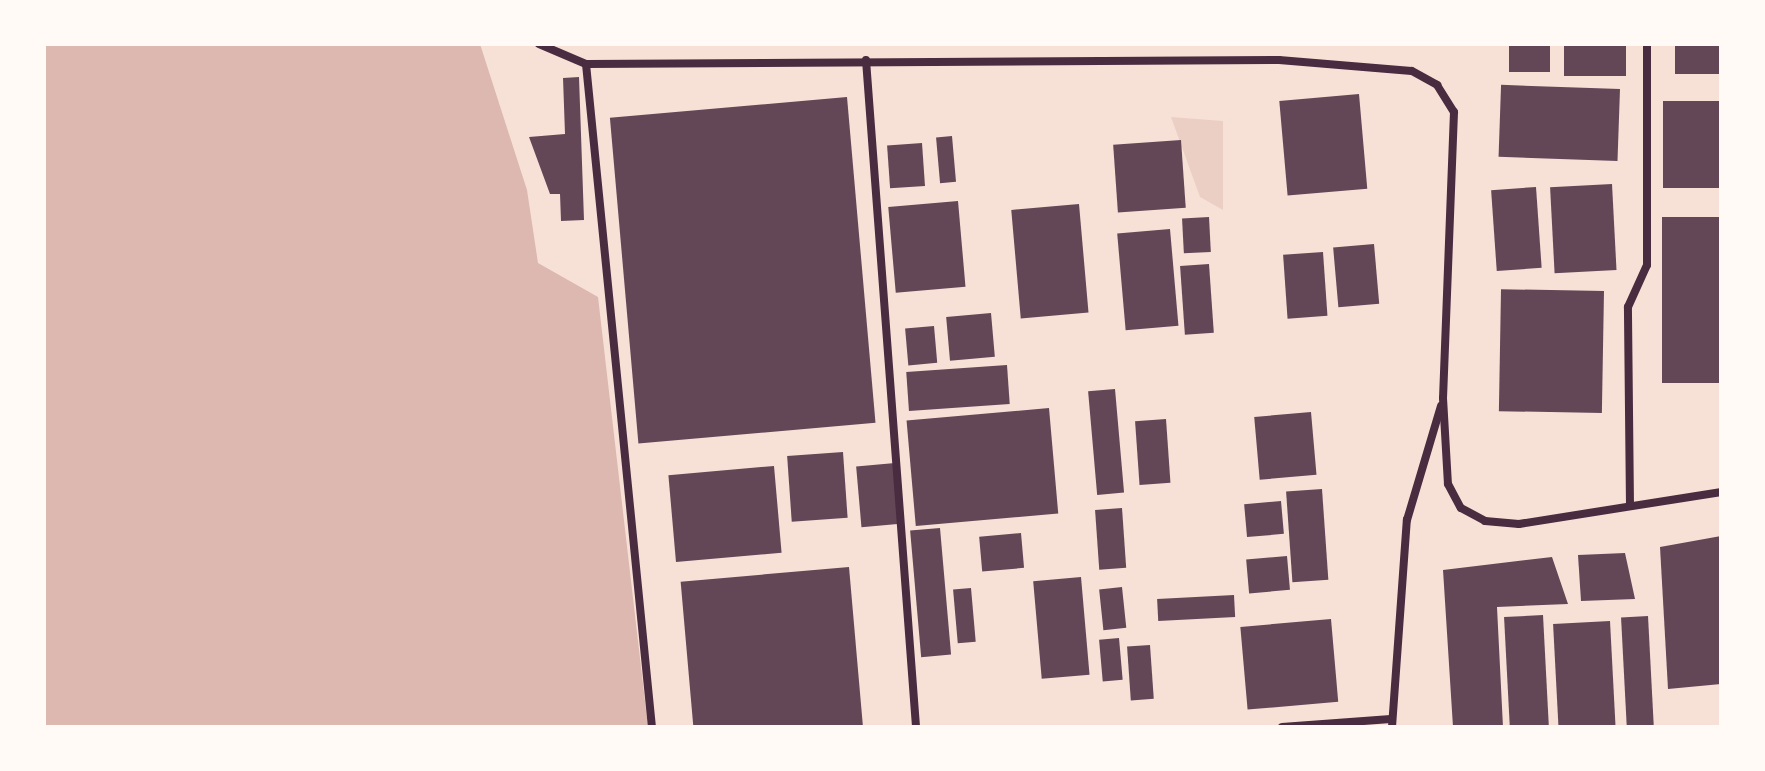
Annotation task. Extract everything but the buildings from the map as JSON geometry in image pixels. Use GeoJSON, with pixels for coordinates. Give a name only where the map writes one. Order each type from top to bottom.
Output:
{"type":"FeatureCollection","features":[{"type":"Feature","properties":{"kind":"street"},"geometry":{"type":"LineString","coordinates":[[539,44],[586,64],[1279,60],[1412,71],[1437,85],[1454,112],[1456,148],[1443,398],[1448,484],[1461,508],[1485,521],[1519,524],[1721,492]]}},
{"type":"Feature","properties":{"kind":"street"},"geometry":{"type":"LineString","coordinates":[[1630,506],[1628,307],[1647,265],[1647,44]]}},
{"type":"Feature","properties":{"kind":"street"},"geometry":{"type":"LineString","coordinates":[[866,60],[916,727]]}},
{"type":"Feature","properties":{"kind":"street"},"geometry":{"type":"LineString","coordinates":[[586,64],[652,727]]}},
{"type":"Feature","properties":{"kind":"street"},"geometry":{"type":"LineString","coordinates":[[1282,727],[1392,723],[1407,520],[1443,398]]}},
{"type":"Feature","properties":{"kind":"shaded area"},"geometry":{"type":"Polygon","coordinates":[[[44,44],[480,44],[527,190],[538,263],[598,297],[648,727],[44,727],[44,44]]]}},
{"type":"Feature","properties":{"kind":"shaded area"},"geometry":{"type":"Polygon","coordinates":[[[1171,117],[1223,121],[1223,210],[1200,197],[1171,117]]]}}]}
